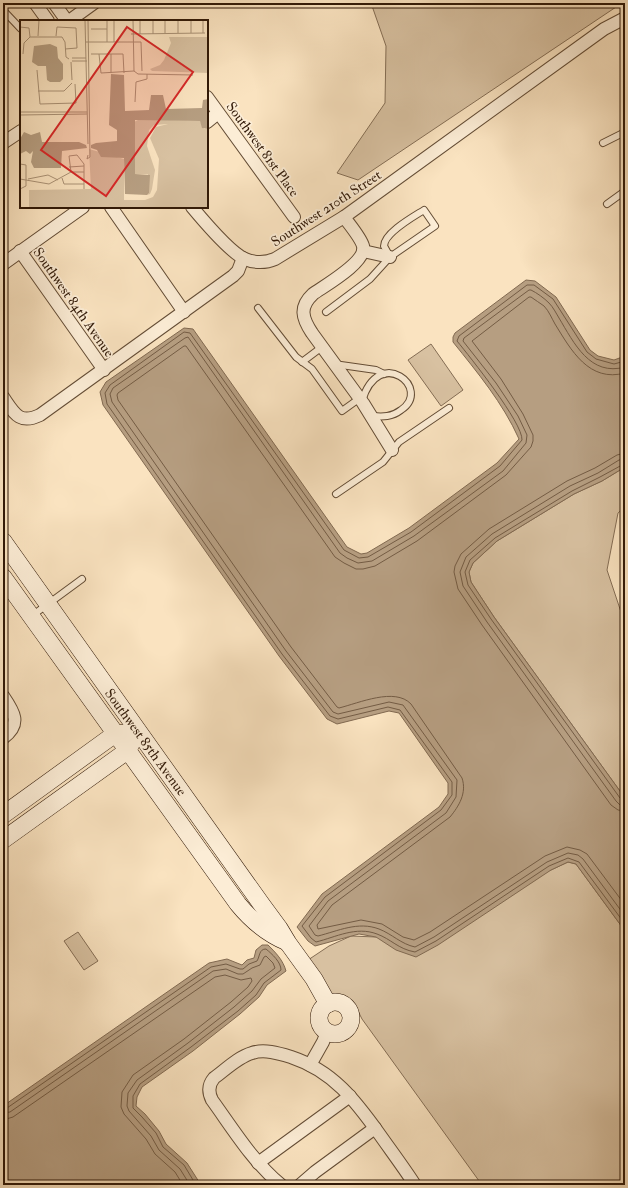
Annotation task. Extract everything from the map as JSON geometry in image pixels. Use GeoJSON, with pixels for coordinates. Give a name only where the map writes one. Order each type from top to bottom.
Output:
{"type":"FeatureCollection","features":[{"type":"Feature","properties":{"kind":"street"},"geometry":{"type":"LineString","coordinates":[[35,3],[47,20]]}},
{"type":"Feature","properties":{"kind":"street"},"geometry":{"type":"LineString","coordinates":[[54,3],[67,20]]}},
{"type":"Feature","properties":{"kind":"street"},"geometry":{"type":"LineString","coordinates":[[69,20],[94,3]]}},
{"type":"Feature","properties":{"kind":"street","name":"Southwest 210th Street"},"geometry":{"type":"LineString","coordinates":[[242,258],[262,262],[275,259],[344,217],[604,29],[625,18]]}},
{"type":"Feature","properties":{"kind":"street","name":"Southwest 81st Place"},"geometry":{"type":"LineString","coordinates":[[208,98],[294,217]]}},
{"type":"Feature","properties":{"kind":"street"},"geometry":{"type":"LineString","coordinates":[[208,121],[218,113]]}},
{"type":"Feature","properties":{"kind":"street"},"geometry":{"type":"LineString","coordinates":[[3,143],[20,132]]}},
{"type":"Feature","properties":{"kind":"street"},"geometry":{"type":"LineString","coordinates":[[3,264],[82,208]]}},
{"type":"Feature","properties":{"kind":"street"},"geometry":{"type":"LineString","coordinates":[[111,208],[184,312]]}},
{"type":"Feature","properties":{"kind":"street"},"geometry":{"type":"LineString","coordinates":[[3,397],[15,414],[21,418],[26,420],[43,414],[235,275],[242,258],[193,208]]}},
{"type":"Feature","properties":{"kind":"street"},"geometry":{"type":"LineString","coordinates":[[344,217],[362,243],[363,251],[360,258],[352,266],[313,294],[305,302],[304,319],[322,347],[372,416],[392,450]]}},
{"type":"Feature","properties":{"kind":"street","name":"Southwest 84th Avenue"},"geometry":{"type":"LineString","coordinates":[[20,251],[104,370]]}},
{"type":"Feature","properties":{"kind":"street"},"geometry":{"type":"LineString","coordinates":[[363,251],[390,257]]}},
{"type":"Feature","properties":{"kind":"street","name":"Southwest 85th Avenue"},"geometry":{"type":"LineString","coordinates":[[3,541],[279,928],[314,979],[328,1004]]}},
{"type":"Feature","properties":{"kind":"street","name":"Southwest 85th Avenue"},"geometry":{"type":"LineString","coordinates":[[3,577],[238,904],[263,928],[275,937],[288,943]]}},
{"type":"Feature","properties":{"kind":"street"},"geometry":{"type":"LineString","coordinates":[[3,696],[12,709],[15,722],[12,731],[3,738]]}},
{"type":"Feature","properties":{"kind":"street"},"geometry":{"type":"LineString","coordinates":[[3,815],[115,734],[138,731]]}},
{"type":"Feature","properties":{"kind":"street"},"geometry":{"type":"LineString","coordinates":[[3,840],[127,751],[138,731]]}},
{"type":"Feature","properties":{"kind":"street"},"geometry":{"type":"LineString","coordinates":[[337,1002],[346,1006],[351,1014],[352,1019],[348,1028],[341,1034],[327,1032],[321,1026],[319,1018],[322,1010],[328,1004],[337,1002]]}},
{"type":"Feature","properties":{"kind":"street"},"geometry":{"type":"LineString","coordinates":[[310,1065],[327,1032]]}},
{"type":"Feature","properties":{"kind":"street"},"geometry":{"type":"LineString","coordinates":[[281,1185],[258,1163],[209,1094],[210,1083],[214,1078],[243,1057],[255,1052],[280,1054],[310,1065],[334,1080],[350,1096],[375,1128],[415,1185]]}},
{"type":"Feature","properties":{"kind":"street"},"geometry":{"type":"LineString","coordinates":[[258,1163],[350,1096]]}},
{"type":"Feature","properties":{"kind":"street"},"geometry":{"type":"LineString","coordinates":[[300,1185],[315,1172],[375,1128]]}},
{"type":"Feature","properties":{"kind":"lane"},"geometry":{"type":"LineString","coordinates":[[3,10],[20,28]]}},
{"type":"Feature","properties":{"kind":"lane"},"geometry":{"type":"LineString","coordinates":[[603,143],[625,132]]}},
{"type":"Feature","properties":{"kind":"lane"},"geometry":{"type":"LineString","coordinates":[[607,204],[625,191]]}},
{"type":"Feature","properties":{"kind":"lane"},"geometry":{"type":"LineString","coordinates":[[326,312],[370,280],[390,257],[435,226],[424,210],[392,232],[385,240],[384,246],[390,257]]}},
{"type":"Feature","properties":{"kind":"lane"},"geometry":{"type":"LineString","coordinates":[[258,308],[288,348],[296,357],[312,369],[342,411],[361,400],[369,384],[377,377],[384,374]]}},
{"type":"Feature","properties":{"kind":"lane"},"geometry":{"type":"LineString","coordinates":[[302,362],[322,347]]}},
{"type":"Feature","properties":{"kind":"lane"},"geometry":{"type":"LineString","coordinates":[[334,364],[364,368],[384,374],[396,374],[403,378],[408,384],[411,390],[410,399],[404,408],[387,417],[372,416]]}},
{"type":"Feature","properties":{"kind":"lane"},"geometry":{"type":"LineString","coordinates":[[336,494],[383,462],[399,442],[448,408]]}},
{"type":"Feature","properties":{"kind":"lane"},"geometry":{"type":"LineString","coordinates":[[31,616],[82,579]]}},
{"type":"Feature","properties":{"kind":"shaded area"},"geometry":{"type":"Polygon","coordinates":[[[371,3],[622,3],[358,180],[337,173],[385,103],[386,46],[371,3]]]}},
{"type":"Feature","properties":{"kind":"shaded area"},"geometry":{"type":"Polygon","coordinates":[[[431,344],[463,390],[441,406],[408,360],[431,344]]]}},
{"type":"Feature","properties":{"kind":"shaded area"},"geometry":{"type":"Polygon","coordinates":[[[625,467],[625,507],[618,513],[607,570],[625,624],[625,798],[494,617],[471,582],[469,572],[473,563],[497,541],[574,494],[602,481],[625,467]]]}},
{"type":"Feature","properties":{"kind":"shaded area"},"geometry":{"type":"Polygon","coordinates":[[[568,862],[576,864],[625,931],[625,1185],[482,1185],[362,1019],[356,1007],[346,999],[332,995],[308,960],[329,946],[351,936],[376,937],[551,870],[568,862]]]}},
{"type":"Feature","properties":{"kind":"shaded area"},"geometry":{"type":"Polygon","coordinates":[[[78,932],[98,961],[84,970],[64,941],[78,932]]]}},
{"type":"Feature","properties":{"kind":"water"},"geometry":{"type":"Polygon","coordinates":[[[526,280],[535,281],[556,297],[590,350],[598,356],[614,360],[625,356],[625,467],[602,481],[574,494],[497,541],[473,563],[469,572],[471,582],[494,617],[625,798],[625,931],[576,864],[568,862],[551,870],[438,945],[416,957],[396,950],[376,937],[359,934],[315,946],[308,941],[297,927],[322,894],[439,807],[448,794],[448,783],[399,713],[389,711],[337,724],[327,719],[279,656],[103,405],[100,392],[106,382],[184,328],[193,329],[347,547],[361,554],[367,553],[409,528],[497,463],[519,439],[497,400],[453,342],[453,337],[455,333],[526,280]]]}},
{"type":"Feature","properties":{"kind":"water"},"geometry":{"type":"Polygon","coordinates":[[[262,945],[268,945],[274,951],[281,960],[286,971],[267,985],[259,997],[240,1014],[193,1051],[142,1087],[137,1097],[136,1106],[145,1114],[159,1131],[166,1144],[187,1163],[201,1185],[3,1185],[3,1106],[209,963],[227,959],[242,965],[247,960],[254,958],[256,950],[262,945]]]}}]}
